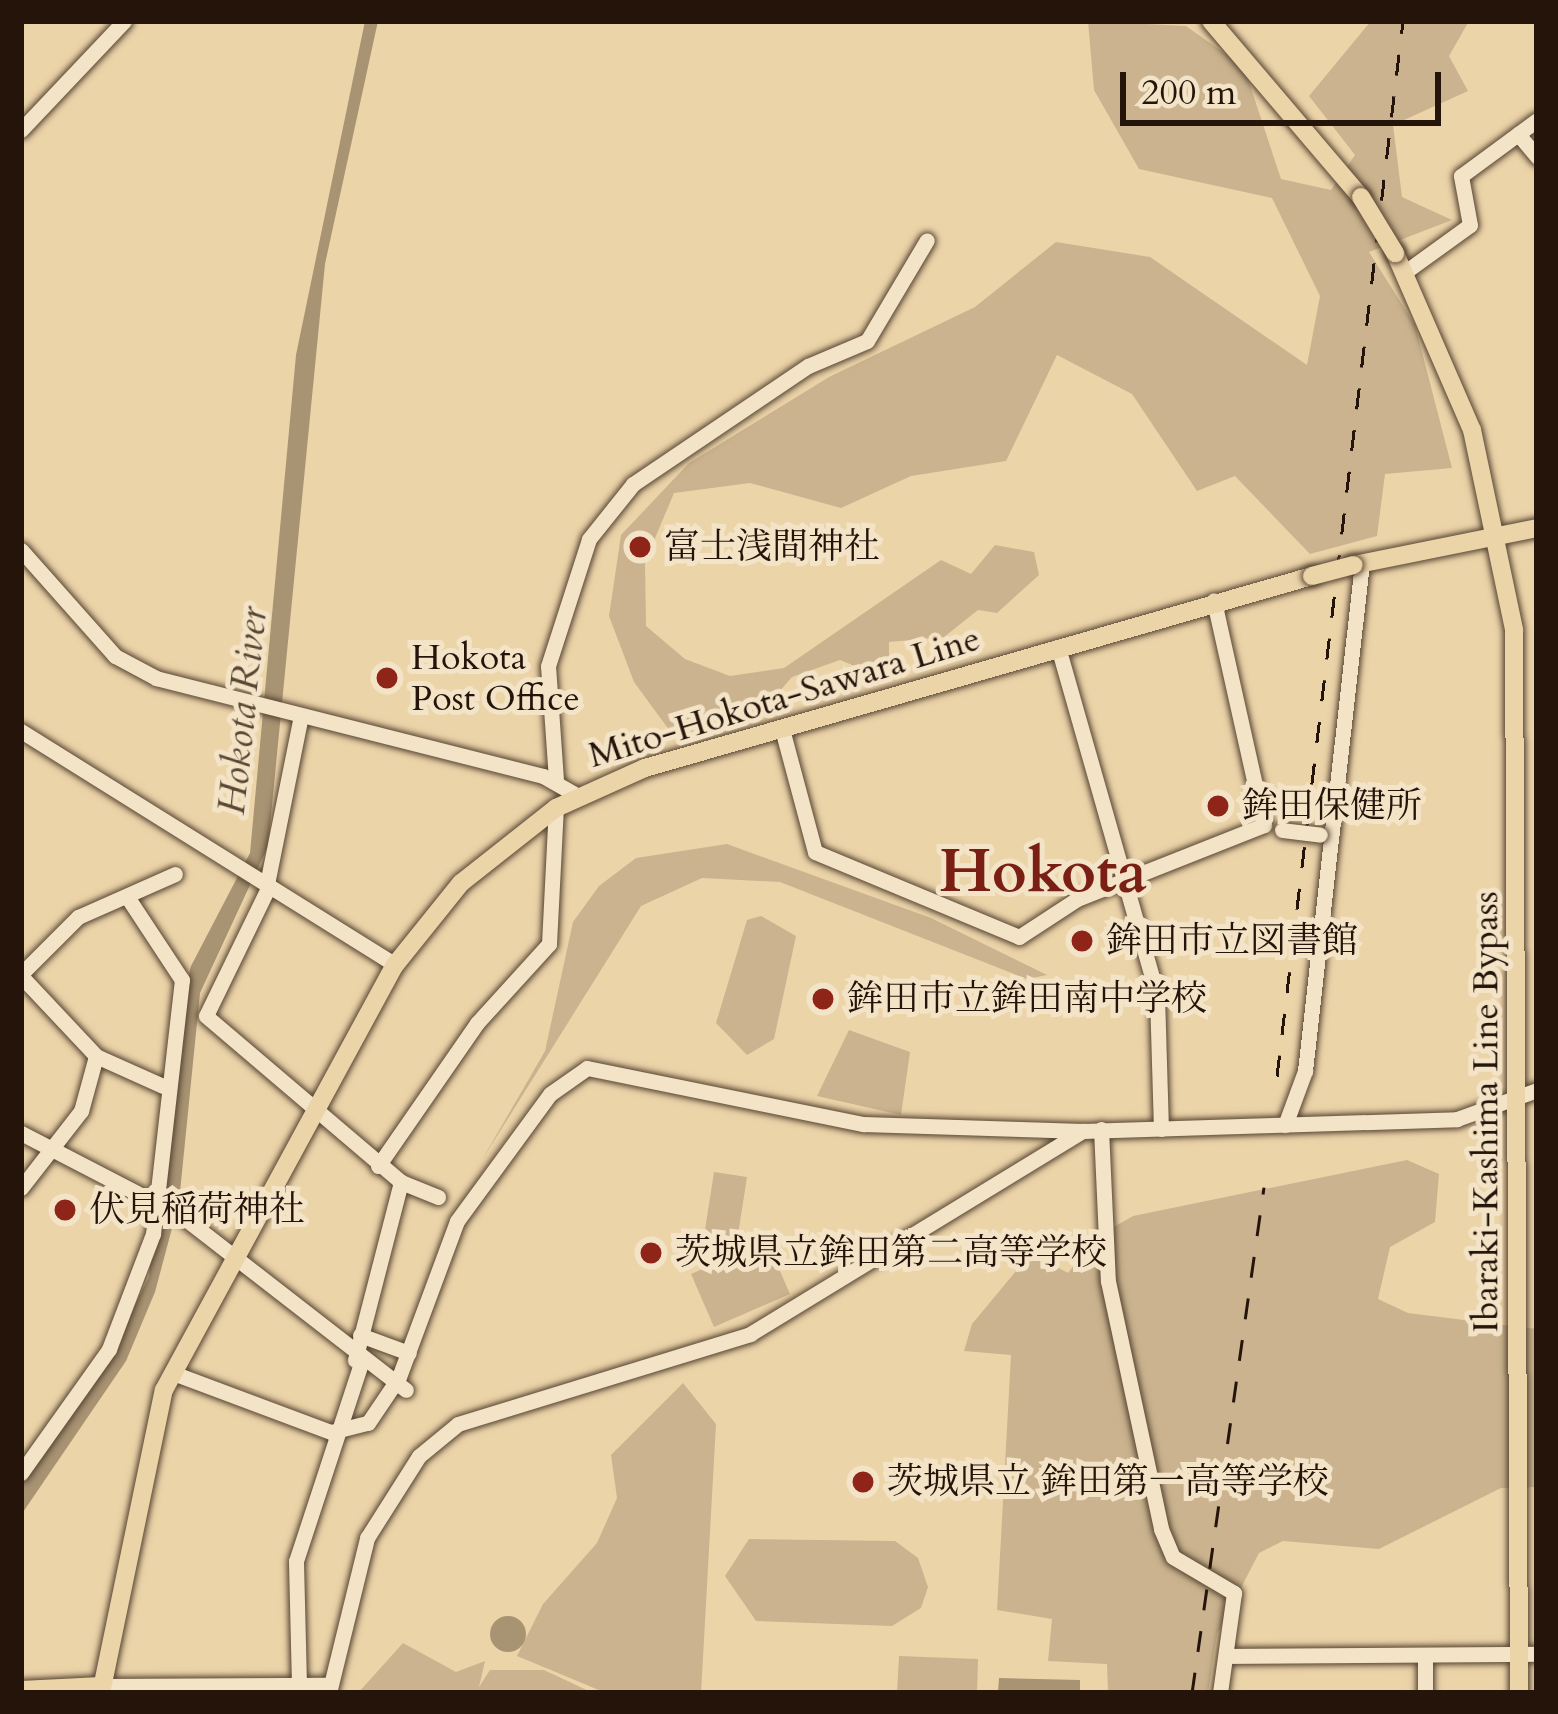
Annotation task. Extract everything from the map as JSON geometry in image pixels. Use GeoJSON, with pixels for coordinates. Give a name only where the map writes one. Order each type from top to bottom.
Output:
{"type":"FeatureCollection","features":[{"type":"Feature","properties":{"kind":"main road","name":"Ibaraki-Kashima Line Bypass"},"geometry":{"type":"LineString","coordinates":[[1211,21],[1360,196],[1395,253],[1432,325],[1472,430],[1499,533],[1518,683],[1529,1095],[1528,1654],[1519,1693]]}},
{"type":"Feature","properties":{"kind":"main road","name":"Mito-Hokota-Sawara Line"},"geometry":{"type":"LineString","coordinates":[[101,1689],[141,1471],[172,1372],[395,964],[461,883],[578,796],[782,729],[1214,601],[1358,564],[1537,527]]}},
{"type":"Feature","properties":{"kind":"main road"},"geometry":{"type":"LineString","coordinates":[[21,1690],[101,1689]]}},
{"type":"Feature","properties":{"kind":"street"},"geometry":{"type":"LineString","coordinates":[[21,130],[124,21]]}},
{"type":"Feature","properties":{"kind":"street"},"geometry":{"type":"LineString","coordinates":[[1405,272],[1470,224],[1461,176],[1537,120]]}},
{"type":"Feature","properties":{"kind":"street"},"geometry":{"type":"LineString","coordinates":[[1518,134],[1537,157]]}},
{"type":"Feature","properties":{"kind":"street"},"geometry":{"type":"LineString","coordinates":[[556,780],[548,666],[589,539],[633,484],[808,366],[867,341],[927,240]]}},
{"type":"Feature","properties":{"kind":"street"},"geometry":{"type":"LineString","coordinates":[[21,550],[131,667],[257,705],[556,780],[578,796]]}},
{"type":"Feature","properties":{"kind":"street"},"geometry":{"type":"LineString","coordinates":[[1285,1125],[1305,1071],[1358,564]]}},
{"type":"Feature","properties":{"kind":"street"},"geometry":{"type":"LineString","coordinates":[[1214,601],[1264,825]]}},
{"type":"Feature","properties":{"kind":"street"},"geometry":{"type":"LineString","coordinates":[[1058,647],[1160,1017],[1161,1129]]}},
{"type":"Feature","properties":{"kind":"street"},"geometry":{"type":"LineString","coordinates":[[205,1010],[267,884],[299,715]]}},
{"type":"Feature","properties":{"kind":"street"},"geometry":{"type":"LineString","coordinates":[[782,729],[815,852],[1019,937],[1124,881],[1264,825],[1326,836]]}},
{"type":"Feature","properties":{"kind":"street"},"geometry":{"type":"LineString","coordinates":[[21,731],[395,964]]}},
{"type":"Feature","properties":{"kind":"street"},"geometry":{"type":"LineString","coordinates":[[378,1166],[477,1022],[550,944],[556,808]]}},
{"type":"Feature","properties":{"kind":"street"},"geometry":{"type":"LineString","coordinates":[[164,1086],[96,1056],[21,975],[78,917],[176,874]]}},
{"type":"Feature","properties":{"kind":"street"},"geometry":{"type":"LineString","coordinates":[[21,1473],[109,1349],[159,1204],[164,1086],[179,1002],[178,970],[128,898]]}},
{"type":"Feature","properties":{"kind":"street"},"geometry":{"type":"LineString","coordinates":[[179,1002],[205,1010],[311,1113],[378,1166],[400,1182],[438,1197]]}},
{"type":"Feature","properties":{"kind":"street"},"geometry":{"type":"LineString","coordinates":[[21,1188],[88,1097],[96,1056]]}},
{"type":"Feature","properties":{"kind":"street"},"geometry":{"type":"LineString","coordinates":[[172,1372],[331,1432],[378,1415],[403,1383],[409,1353],[457,1221],[577,1071],[617,1070],[863,1124],[1092,1130],[1476,1117],[1529,1095]]}},
{"type":"Feature","properties":{"kind":"street"},"geometry":{"type":"LineString","coordinates":[[101,1689],[299,1684],[330,1689],[368,1538],[418,1449],[491,1406],[750,1334],[1092,1130]]}},
{"type":"Feature","properties":{"kind":"street"},"geometry":{"type":"LineString","coordinates":[[1092,1130],[1130,1411],[1173,1557],[1232,1585],[1220,1693]]}},
{"type":"Feature","properties":{"kind":"street"},"geometry":{"type":"LineString","coordinates":[[21,1133],[49,1153],[183,1217],[358,1362],[403,1383]]}},
{"type":"Feature","properties":{"kind":"street"},"geometry":{"type":"LineString","coordinates":[[299,1684],[296,1562],[331,1432],[358,1362],[360,1335],[400,1182]]}},
{"type":"Feature","properties":{"kind":"street"},"geometry":{"type":"LineString","coordinates":[[360,1335],[409,1353]]}},
{"type":"Feature","properties":{"kind":"street"},"geometry":{"type":"LineString","coordinates":[[1226,1656],[1528,1654]]}},
{"type":"Feature","properties":{"kind":"street"},"geometry":{"type":"LineString","coordinates":[[1425,1656],[1425,1693]]}},
{"type":"Feature","properties":{"kind":"shaded area"},"geometry":{"type":"Polygon","coordinates":[[[365,21],[378,21],[325,264],[268,846],[200,993],[179,1202],[155,1292],[126,1361],[21,1515],[21,1484],[104,1368],[149,1277],[171,1049],[191,966],[250,853],[296,355],[365,21]]]}},
{"type":"Feature","properties":{"kind":"shaded area"},"geometry":{"type":"Polygon","coordinates":[[[1088,21],[1186,26],[1244,67],[1281,179],[1331,190],[1355,155],[1309,96],[1371,21],[1469,21],[1449,56],[1468,91],[1393,125],[1402,197],[1452,220],[1369,252],[1415,325],[1452,468],[1385,474],[1377,536],[1310,554],[1235,476],[1197,491],[1132,394],[1057,355],[1006,461],[911,476],[841,508],[750,483],[674,493],[645,562],[646,626],[685,659],[730,676],[784,668],[941,560],[971,574],[995,545],[1034,552],[1039,575],[997,613],[978,610],[944,637],[889,642],[889,680],[840,660],[792,677],[760,714],[675,738],[634,682],[609,616],[621,535],[689,463],[829,377],[975,307],[1056,242],[1150,257],[1307,365],[1320,296],[1272,198],[1139,169],[1094,90],[1088,21]]]}},
{"type":"Feature","properties":{"kind":"shaded area"},"geometry":{"type":"Polygon","coordinates":[[[727,844],[931,918],[1047,975],[1027,979],[780,882],[702,878],[641,906],[482,1160],[545,1051],[573,922],[599,886],[636,858],[727,844]]]}},
{"type":"Feature","properties":{"kind":"shaded area"},"geometry":{"type":"Polygon","coordinates":[[[761,916],[796,936],[774,1039],[747,1055],[716,1023],[747,920],[761,916]]]}},
{"type":"Feature","properties":{"kind":"shaded area"},"geometry":{"type":"Polygon","coordinates":[[[849,1030],[910,1052],[901,1115],[817,1096],[849,1030]]]}},
{"type":"Feature","properties":{"kind":"shaded area"},"geometry":{"type":"Polygon","coordinates":[[[1407,1160],[1439,1174],[1435,1222],[1390,1247],[1378,1299],[1408,1313],[1537,1329],[1537,1487],[1501,1488],[1379,1549],[1283,1541],[1259,1553],[1217,1634],[1208,1693],[1108,1693],[1107,1664],[1048,1661],[1052,1619],[997,1610],[1011,1355],[964,1351],[972,1324],[1031,1253],[1068,1273],[1096,1237],[1133,1216],[1407,1160]]]}},
{"type":"Feature","properties":{"kind":"shaded area"},"geometry":{"type":"Polygon","coordinates":[[[714,1172],[747,1177],[737,1241],[704,1236],[714,1172]]]}},
{"type":"Feature","properties":{"kind":"shaded area"},"geometry":{"type":"Polygon","coordinates":[[[767,1241],[790,1294],[714,1327],[691,1274],[767,1241]]]}},
{"type":"Feature","properties":{"kind":"shaded area"},"geometry":{"type":"Polygon","coordinates":[[[683,1383],[716,1424],[701,1693],[606,1693],[517,1656],[543,1604],[597,1543],[617,1498],[611,1455],[683,1383]]]}},
{"type":"Feature","properties":{"kind":"shaded area"},"geometry":{"type":"Polygon","coordinates":[[[749,1539],[895,1541],[918,1558],[928,1587],[921,1608],[892,1626],[756,1621],[725,1576],[749,1539]]]}},
{"type":"Feature","properties":{"kind":"shaded area"},"geometry":{"type":"Polygon","coordinates":[[[508,1616],[521,1621],[526,1634],[521,1647],[508,1652],[495,1647],[490,1634],[495,1621],[508,1616]]]}},
{"type":"Feature","properties":{"kind":"shaded area"},"geometry":{"type":"Polygon","coordinates":[[[403,1643],[456,1672],[485,1661],[479,1687],[490,1670],[544,1670],[593,1693],[358,1693],[403,1643]]]}},
{"type":"Feature","properties":{"kind":"shaded area"},"geometry":{"type":"Polygon","coordinates":[[[899,1656],[978,1659],[977,1693],[897,1693],[899,1656]]]}},
{"type":"Feature","properties":{"kind":"shaded area"},"geometry":{"type":"Polygon","coordinates":[[[999,1678],[1080,1680],[1080,1693],[998,1693],[999,1678]]]}},
{"type":"Feature","properties":{"kind":"railway"},"geometry":{"type":"LineString","coordinates":[[1277,1076],[1403,21]]}},
{"type":"Feature","properties":{"kind":"railway"},"geometry":{"type":"LineString","coordinates":[[1192,1693],[1264,1187]]}},
{"type":"Feature","properties":{"kind":"place","name":"富士浅間神社"},"geometry":{"type":"Point","coordinates":[640,547]}},
{"type":"Feature","properties":{"kind":"place","name":"Hokota Post Office"},"geometry":{"type":"Point","coordinates":[387,678]}},
{"type":"Feature","properties":{"kind":"place","name":"鉾田保健所"},"geometry":{"type":"Point","coordinates":[1218,806]}},
{"type":"Feature","properties":{"kind":"place","name":"鉾田市立図書館"},"geometry":{"type":"Point","coordinates":[1082,941]}},
{"type":"Feature","properties":{"kind":"place","name":"鉾田市立鉾田南中学校"},"geometry":{"type":"Point","coordinates":[823,999]}},
{"type":"Feature","properties":{"kind":"place","name":"伏見稲荷神社"},"geometry":{"type":"Point","coordinates":[65,1210]}},
{"type":"Feature","properties":{"kind":"place","name":"茨城県立鉾田第二高等学校"},"geometry":{"type":"Point","coordinates":[651,1253]}},
{"type":"Feature","properties":{"kind":"place","name":"茨城県立 鉾田第一高等学校"},"geometry":{"type":"Point","coordinates":[863,1482]}},
{"type":"Feature","properties":{"kind":"district","name":"Hokota"},"geometry":{"type":"Point","coordinates":[1043,872]}},
{"type":"Feature","properties":{"kind":"water label","name":"Hokota River"},"geometry":{"type":"Point","coordinates":[243,711]}}]}
